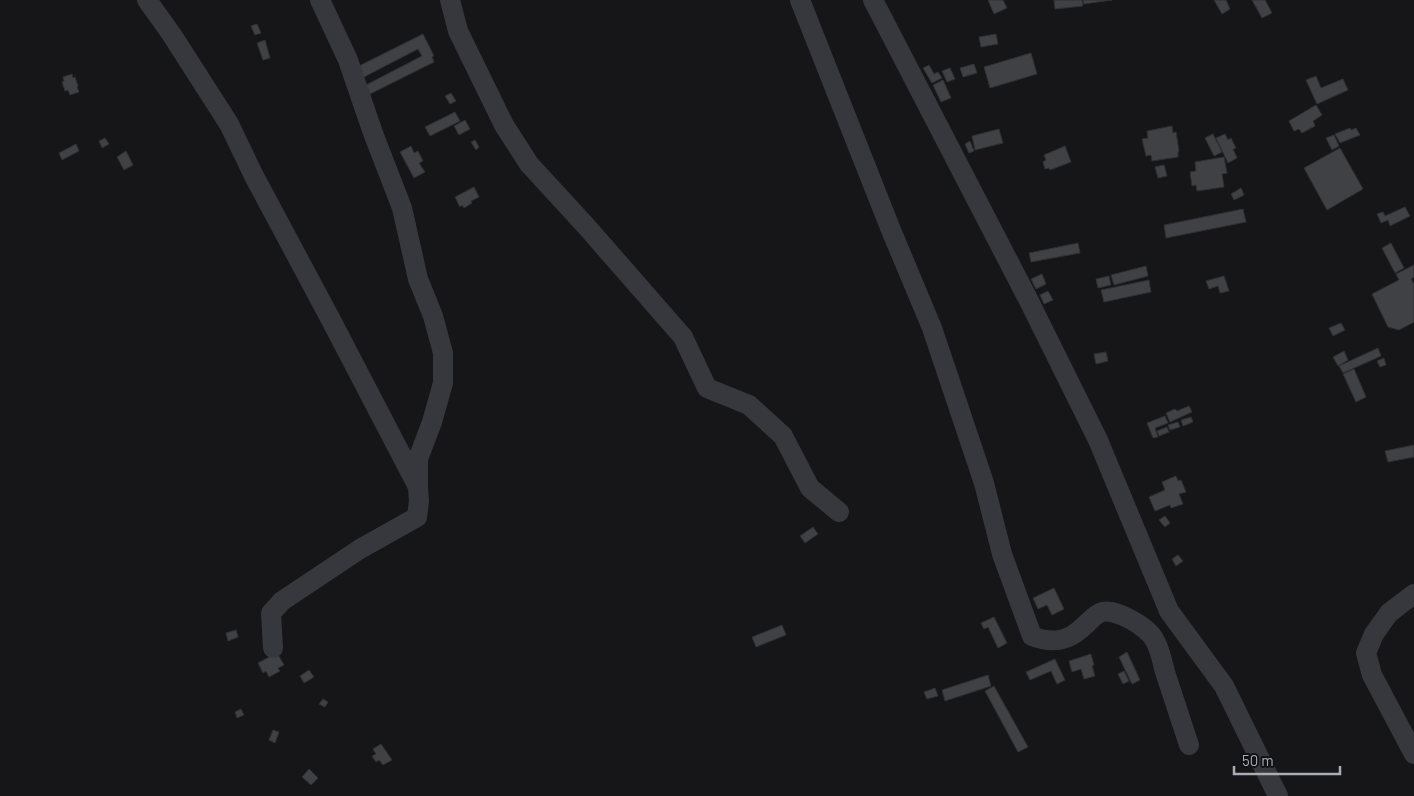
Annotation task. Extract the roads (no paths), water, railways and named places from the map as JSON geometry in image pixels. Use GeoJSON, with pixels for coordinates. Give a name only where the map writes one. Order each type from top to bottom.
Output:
{"type":"FeatureCollection","features":[{"type":"Feature","properties":{"kind":"street"},"geometry":{"type":"LineString","coordinates":[[147,0],[172,35],[229,124],[254,176],[418,487]]}},
{"type":"Feature","properties":{"kind":"street"},"geometry":{"type":"LineString","coordinates":[[273,648],[271,613],[282,601],[360,549],[416,516],[419,501],[418,459],[432,422],[443,383],[443,353],[433,316],[418,279],[402,208],[372,133],[348,60],[320,0]]}},
{"type":"Feature","properties":{"kind":"street"},"geometry":{"type":"LineString","coordinates":[[450,0],[458,31],[504,125],[529,164],[683,336],[707,388],[749,405],[783,436],[810,488],[839,512]]}},
{"type":"Feature","properties":{"kind":"street"},"geometry":{"type":"LineString","coordinates":[[800,0],[932,328],[984,483],[1002,554],[1032,636],[1040,640],[1053,642],[1066,639],[1079,632],[1102,612],[1118,613],[1132,620],[1154,637],[1189,744]]}},
{"type":"Feature","properties":{"kind":"street"},"geometry":{"type":"LineString","coordinates":[[873,0],[1024,290],[1098,440],[1169,611],[1224,686],[1278,796]]}},
{"type":"Feature","properties":{"kind":"street"},"geometry":{"type":"LineString","coordinates":[[1414,594],[1389,613],[1374,634],[1366,653],[1372,675],[1414,754]]}}]}
